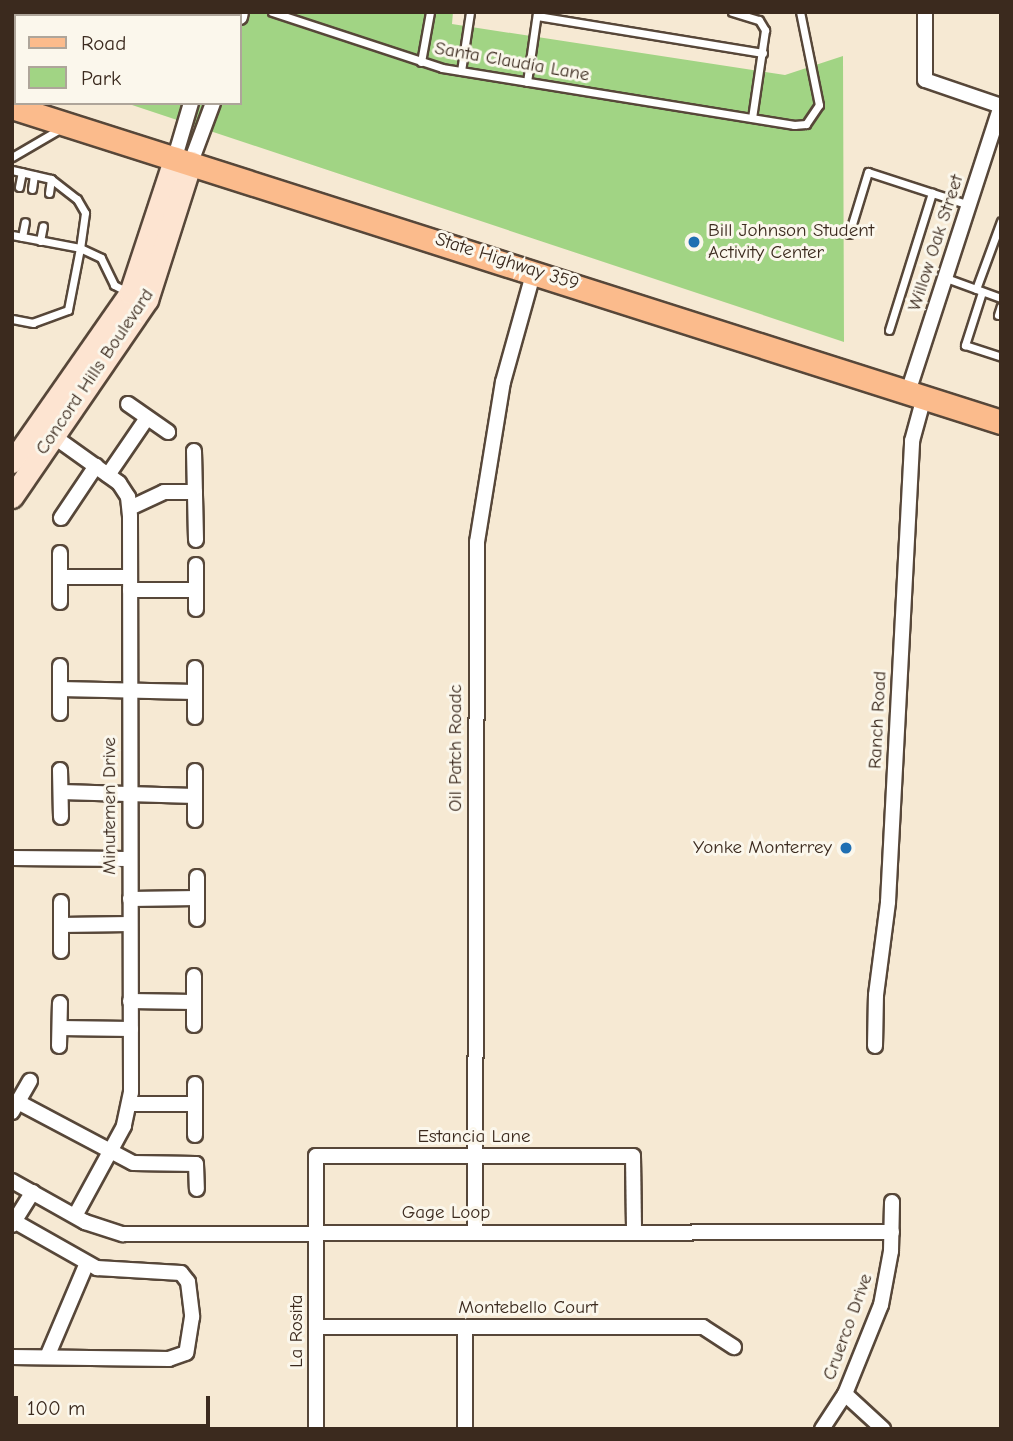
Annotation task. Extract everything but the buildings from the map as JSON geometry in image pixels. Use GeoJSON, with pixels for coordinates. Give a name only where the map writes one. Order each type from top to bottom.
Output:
{"type":"FeatureCollection","features":[{"type":"Feature","properties":{"kind":"main road","name":"State Highway 359"},"geometry":{"type":"LineString","coordinates":[[12,107],[183,159],[1001,422]]}},
{"type":"Feature","properties":{"kind":"street"},"geometry":{"type":"LineString","coordinates":[[925,12],[925,80],[1001,106]]}},
{"type":"Feature","properties":{"kind":"street"},"geometry":{"type":"LineString","coordinates":[[183,159],[191,105]]}},
{"type":"Feature","properties":{"kind":"street"},"geometry":{"type":"LineString","coordinates":[[183,159],[212,105]]}},
{"type":"Feature","properties":{"kind":"street","name":"Willow Oak Street"},"geometry":{"type":"LineString","coordinates":[[916,395],[945,278],[1001,106]]}},
{"type":"Feature","properties":{"kind":"street","name":"Concord Hills Boulevard"},"geometry":{"type":"LineString","coordinates":[[12,497],[46,430],[138,297],[183,159]]}},
{"type":"Feature","properties":{"kind":"street","name":"Oil Patch Roadc"},"geometry":{"type":"LineString","coordinates":[[475,1233],[477,542],[503,382],[534,271]]}},
{"type":"Feature","properties":{"kind":"street","name":"Ranch Road"},"geometry":{"type":"LineString","coordinates":[[875,1046],[876,995],[888,902],[916,395]]}},
{"type":"Feature","properties":{"kind":"street"},"geometry":{"type":"LineString","coordinates":[[128,404],[168,432]]}},
{"type":"Feature","properties":{"kind":"street"},"geometry":{"type":"LineString","coordinates":[[61,518],[148,418]]}},
{"type":"Feature","properties":{"kind":"street"},"geometry":{"type":"LineString","coordinates":[[46,430],[102,470],[125,491],[130,508],[164,492],[195,492]]}},
{"type":"Feature","properties":{"kind":"street","name":"Concord Hills Boulevard"},"geometry":{"type":"LineString","coordinates":[[12,462],[46,430]]}},
{"type":"Feature","properties":{"kind":"street"},"geometry":{"type":"LineString","coordinates":[[194,451],[196,540]]}},
{"type":"Feature","properties":{"kind":"street","name":"Minutemen Drive"},"geometry":{"type":"LineString","coordinates":[[75,1216],[110,1153],[130,1104],[130,508]]}},
{"type":"Feature","properties":{"kind":"street"},"geometry":{"type":"LineString","coordinates":[[60,553],[60,602]]}},
{"type":"Feature","properties":{"kind":"street"},"geometry":{"type":"LineString","coordinates":[[196,565],[196,609]]}},
{"type":"Feature","properties":{"kind":"street"},"geometry":{"type":"LineString","coordinates":[[60,577],[196,590]]}},
{"type":"Feature","properties":{"kind":"street"},"geometry":{"type":"LineString","coordinates":[[60,666],[60,713]]}},
{"type":"Feature","properties":{"kind":"street"},"geometry":{"type":"LineString","coordinates":[[195,668],[195,718]]}},
{"type":"Feature","properties":{"kind":"street"},"geometry":{"type":"LineString","coordinates":[[60,689],[195,692]]}},
{"type":"Feature","properties":{"kind":"street"},"geometry":{"type":"LineString","coordinates":[[60,769],[61,817]]}},
{"type":"Feature","properties":{"kind":"street"},"geometry":{"type":"LineString","coordinates":[[195,771],[195,820]]}},
{"type":"Feature","properties":{"kind":"street"},"geometry":{"type":"LineString","coordinates":[[61,792],[195,796]]}},
{"type":"Feature","properties":{"kind":"street"},"geometry":{"type":"LineString","coordinates":[[12,858],[130,859]]}},
{"type":"Feature","properties":{"kind":"street"},"geometry":{"type":"LineString","coordinates":[[197,877],[197,919]]}},
{"type":"Feature","properties":{"kind":"street"},"geometry":{"type":"LineString","coordinates":[[130,899],[197,898]]}},
{"type":"Feature","properties":{"kind":"street"},"geometry":{"type":"LineString","coordinates":[[61,902],[61,951]]}},
{"type":"Feature","properties":{"kind":"street"},"geometry":{"type":"LineString","coordinates":[[61,925],[130,924]]}},
{"type":"Feature","properties":{"kind":"street"},"geometry":{"type":"LineString","coordinates":[[194,976],[194,1025]]}},
{"type":"Feature","properties":{"kind":"street"},"geometry":{"type":"LineString","coordinates":[[131,1001],[194,1002]]}},
{"type":"Feature","properties":{"kind":"street"},"geometry":{"type":"LineString","coordinates":[[59,1046],[60,1003]]}},
{"type":"Feature","properties":{"kind":"street"},"geometry":{"type":"LineString","coordinates":[[60,1028],[131,1029]]}},
{"type":"Feature","properties":{"kind":"street"},"geometry":{"type":"LineString","coordinates":[[30,1081],[15,1107],[133,1164],[196,1164],[197,1189]]}},
{"type":"Feature","properties":{"kind":"street"},"geometry":{"type":"LineString","coordinates":[[195,1084],[195,1135]]}},
{"type":"Feature","properties":{"kind":"street"},"geometry":{"type":"LineString","coordinates":[[130,1104],[195,1104]]}},
{"type":"Feature","properties":{"kind":"street","name":"Estancia Lane"},"geometry":{"type":"LineString","coordinates":[[316,1233],[316,1156],[633,1156],[634,1232]]}},
{"type":"Feature","properties":{"kind":"street","name":"Gage Loop"},"geometry":{"type":"LineString","coordinates":[[12,1181],[75,1216],[123,1234],[891,1232]]}},
{"type":"Feature","properties":{"kind":"street"},"geometry":{"type":"LineString","coordinates":[[12,1357],[169,1359],[187,1353],[192,1317],[188,1282],[181,1273],[86,1265],[13,1222],[33,1192]]}},
{"type":"Feature","properties":{"kind":"street","name":"Cruerco Drive"},"geometry":{"type":"LineString","coordinates":[[822,1429],[845,1394],[880,1305],[891,1232],[892,1202]]}},
{"type":"Feature","properties":{"kind":"street","name":"La Rosita"},"geometry":{"type":"LineString","coordinates":[[316,1233],[316,1429]]}},
{"type":"Feature","properties":{"kind":"street"},"geometry":{"type":"LineString","coordinates":[[47,1357],[86,1265]]}},
{"type":"Feature","properties":{"kind":"street","name":"Montebello Court"},"geometry":{"type":"LineString","coordinates":[[316,1326],[703,1327],[734,1347]]}},
{"type":"Feature","properties":{"kind":"street"},"geometry":{"type":"LineString","coordinates":[[465,1327],[465,1429]]}},
{"type":"Feature","properties":{"kind":"street"},"geometry":{"type":"LineString","coordinates":[[845,1394],[883,1429]]}},
{"type":"Feature","properties":{"kind":"lane","name":"Santa Claudia Lane"},"geometry":{"type":"LineString","coordinates":[[272,12],[422,62],[461,71],[752,118],[806,124],[818,111],[819,95],[800,12]]}},
{"type":"Feature","properties":{"kind":"lane"},"geometry":{"type":"LineString","coordinates":[[422,62],[430,12]]}},
{"type":"Feature","properties":{"kind":"lane"},"geometry":{"type":"LineString","coordinates":[[461,71],[470,12]]}},
{"type":"Feature","properties":{"kind":"lane"},"geometry":{"type":"LineString","coordinates":[[732,12],[759,20],[765,30],[752,118]]}},
{"type":"Feature","properties":{"kind":"lane"},"geometry":{"type":"LineString","coordinates":[[527,82],[537,14],[763,54]]}},
{"type":"Feature","properties":{"kind":"lane"},"geometry":{"type":"LineString","coordinates":[[12,157],[69,123]]}},
{"type":"Feature","properties":{"kind":"lane"},"geometry":{"type":"LineString","coordinates":[[12,170],[51,179],[77,199],[85,213],[68,310],[33,323],[12,319]]}},
{"type":"Feature","properties":{"kind":"lane"},"geometry":{"type":"LineString","coordinates":[[19,187],[22,172]]}},
{"type":"Feature","properties":{"kind":"lane"},"geometry":{"type":"LineString","coordinates":[[849,234],[868,172],[969,205]]}},
{"type":"Feature","properties":{"kind":"lane"},"geometry":{"type":"LineString","coordinates":[[32,189],[34,175]]}},
{"type":"Feature","properties":{"kind":"lane"},"geometry":{"type":"LineString","coordinates":[[49,193],[51,179]]}},
{"type":"Feature","properties":{"kind":"lane"},"geometry":{"type":"LineString","coordinates":[[889,330],[932,193]]}},
{"type":"Feature","properties":{"kind":"lane"},"geometry":{"type":"LineString","coordinates":[[1001,221],[965,345],[988,349],[1001,357]]}},
{"type":"Feature","properties":{"kind":"lane"},"geometry":{"type":"LineString","coordinates":[[22,237],[25,222]]}},
{"type":"Feature","properties":{"kind":"lane"},"geometry":{"type":"LineString","coordinates":[[40,241],[43,226]]}},
{"type":"Feature","properties":{"kind":"lane"},"geometry":{"type":"LineString","coordinates":[[12,235],[80,248],[102,258],[114,285],[138,297]]}},
{"type":"Feature","properties":{"kind":"lane"},"geometry":{"type":"LineString","coordinates":[[945,278],[1001,298]]}},
{"type":"Feature","properties":{"kind":"lane"},"geometry":{"type":"LineString","coordinates":[[998,315],[1001,306]]}},
{"type":"Feature","properties":{"kind":"green space","name":"Bill Johnson Student Activity Center"},"geometry":{"type":"Polygon","coordinates":[[[114,12],[453,12],[452,24],[785,75],[843,56],[844,342],[132,105],[242,105],[242,14],[114,12]]]}},
{"type":"Feature","properties":{"kind":"place","name":"Bill Johnson Student Activity Center"},"geometry":{"type":"Point","coordinates":[694,242]}},
{"type":"Feature","properties":{"kind":"place","name":"Yonke Monterrey"},"geometry":{"type":"Point","coordinates":[846,848]}}]}
